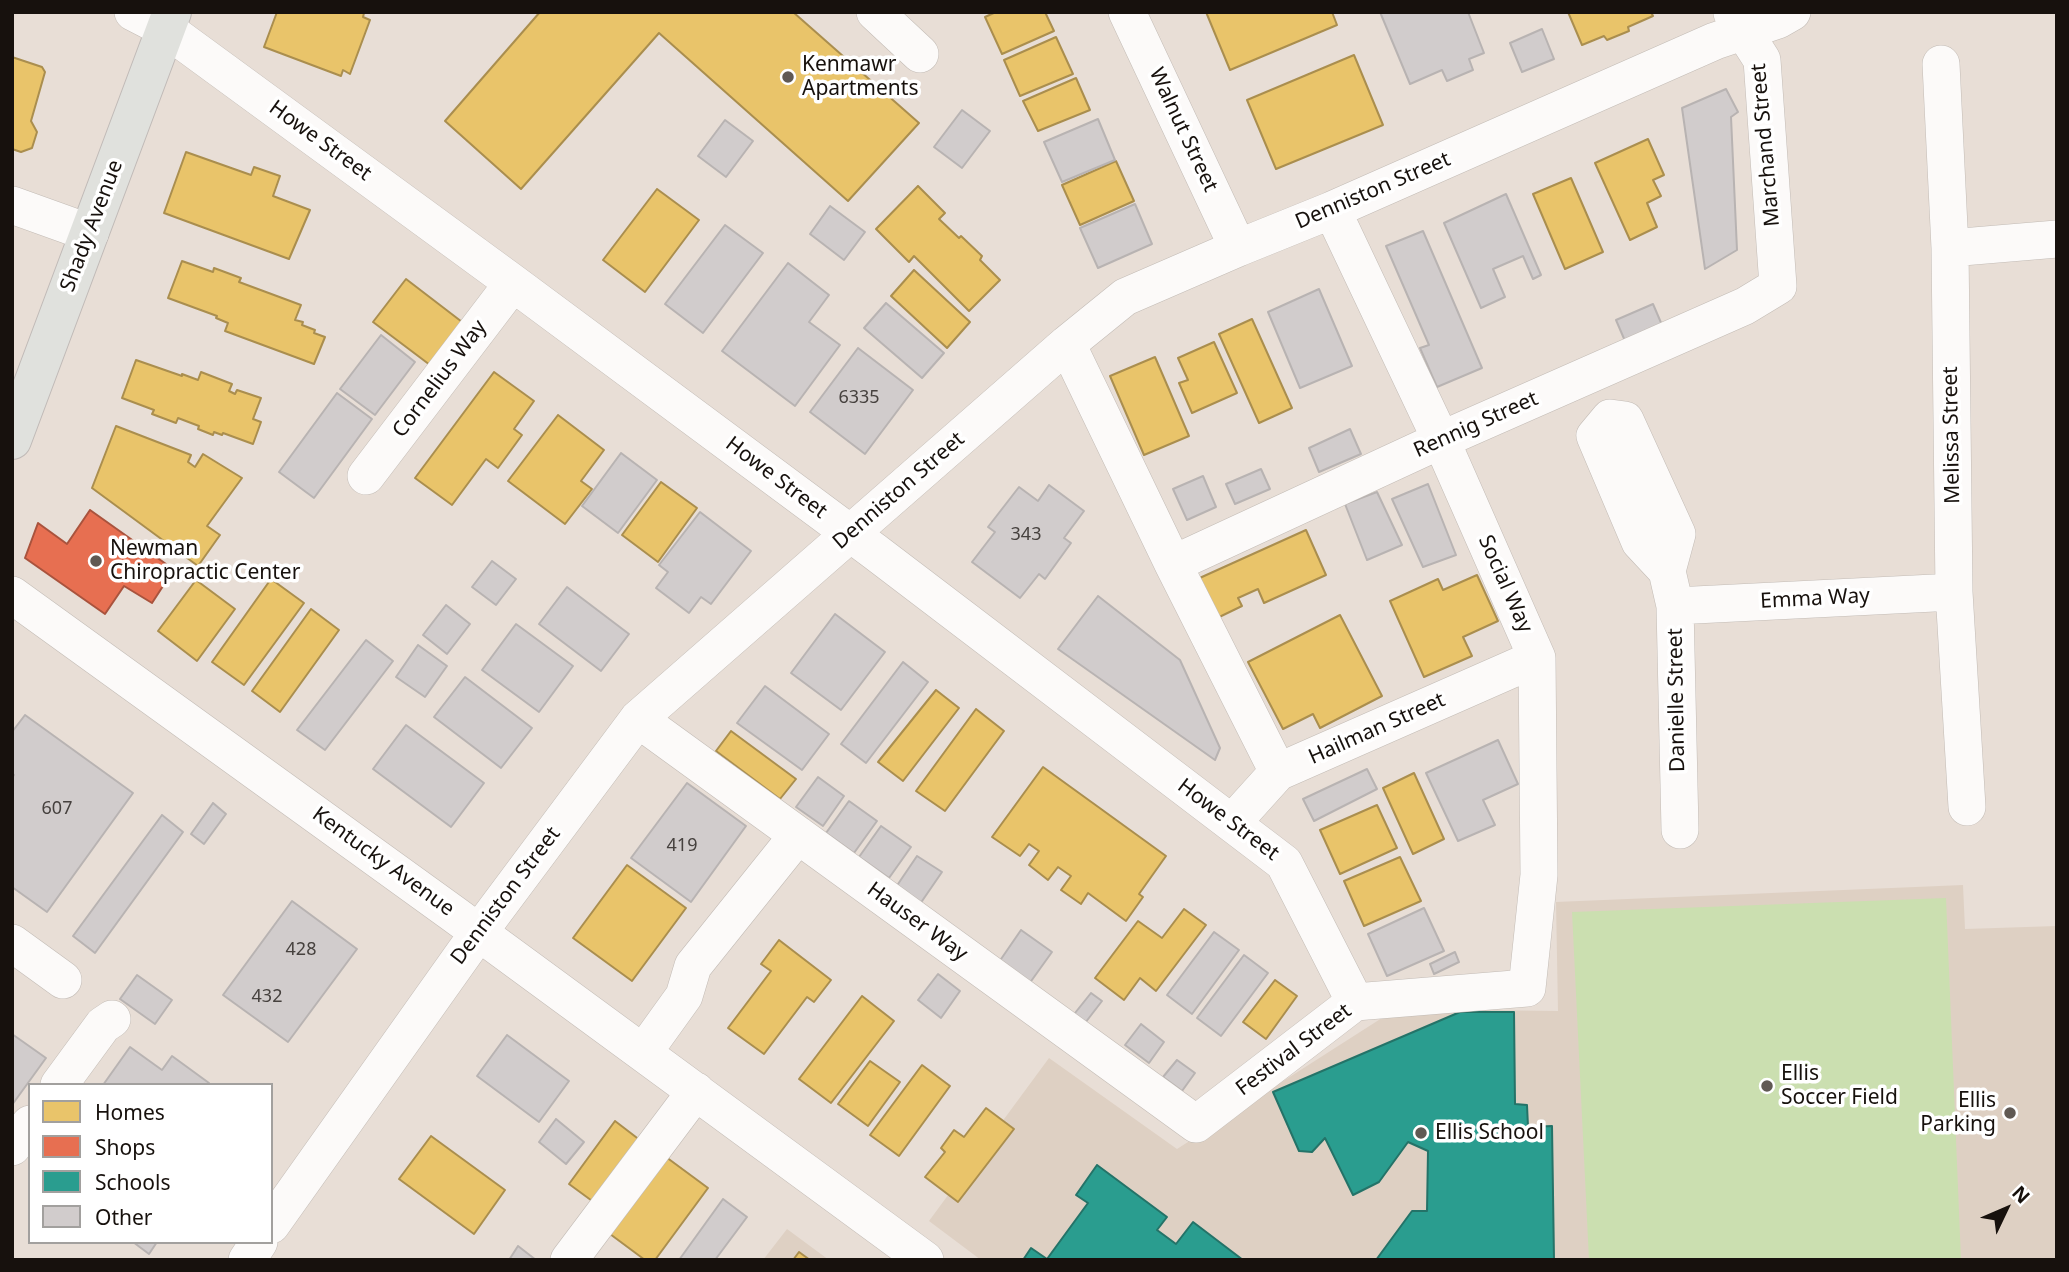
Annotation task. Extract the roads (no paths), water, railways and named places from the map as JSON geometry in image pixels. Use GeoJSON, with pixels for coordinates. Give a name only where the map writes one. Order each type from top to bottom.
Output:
{"type":"FeatureCollection","features":[{"type":"Feature","properties":{"kind":"main road","name":"Shady Avenue"},"geometry":{"type":"LineString","coordinates":[[12,440],[90,233],[157,18]]}},
{"type":"Feature","properties":{"kind":"street"},"geometry":{"type":"LineString","coordinates":[[875,12],[920,54]]}},
{"type":"Feature","properties":{"kind":"street","name":"Walnut Street"},"geometry":{"type":"LineString","coordinates":[[1127,12],[1238,248]]}},
{"type":"Feature","properties":{"kind":"street","name":"Denniston Street"},"geometry":{"type":"LineString","coordinates":[[273,1222],[478,932],[638,719],[1067,344],[1125,297],[1332,210],[1715,41],[1738,22],[1778,20],[1792,12]]}},
{"type":"Feature","properties":{"kind":"street","name":"Howe Street"},"geometry":{"type":"LineString","coordinates":[[157,18],[850,534],[1284,863],[1355,1002]]}},
{"type":"Feature","properties":{"kind":"street","name":"Marchand Street"},"geometry":{"type":"LineString","coordinates":[[1738,22],[1762,60],[1778,286]]}},
{"type":"Feature","properties":{"kind":"street","name":"Melissa Street"},"geometry":{"type":"LineString","coordinates":[[1941,64],[1950,248],[1954,592],[1967,807]]}},
{"type":"Feature","properties":{"kind":"street"},"geometry":{"type":"LineString","coordinates":[[12,205],[90,233]]}},
{"type":"Feature","properties":{"kind":"street","name":"Social Way"},"geometry":{"type":"LineString","coordinates":[[1332,210],[1441,440],[1537,658],[1539,874],[1527,988]]}},
{"type":"Feature","properties":{"kind":"street"},"geometry":{"type":"LineString","coordinates":[[1950,248],[2057,239]]}},
{"type":"Feature","properties":{"kind":"street","name":"Cornelius Way"},"geometry":{"type":"LineString","coordinates":[[366,476],[513,283]]}},
{"type":"Feature","properties":{"kind":"street","name":"Rennig Street"},"geometry":{"type":"LineString","coordinates":[[1173,564],[1441,440],[1745,306],[1778,286]]}},
{"type":"Feature","properties":{"kind":"street"},"geometry":{"type":"LineString","coordinates":[[1067,344],[1173,564],[1278,772]]}},
{"type":"Feature","properties":{"kind":"street","name":"Danielle Street"},"geometry":{"type":"LineString","coordinates":[[1667,571],[1675,606],[1680,830]]}},
{"type":"Feature","properties":{"kind":"street","name":"Emma Way"},"geometry":{"type":"LineString","coordinates":[[1675,606],[1954,592]]}},
{"type":"Feature","properties":{"kind":"street","name":"Kentucky Avenue"},"geometry":{"type":"LineString","coordinates":[[12,595],[923,1258]]}},
{"type":"Feature","properties":{"kind":"street","name":"Hailman Street"},"geometry":{"type":"LineString","coordinates":[[1233,823],[1278,772],[1537,658]]}},
{"type":"Feature","properties":{"kind":"street","name":"Hauser Way"},"geometry":{"type":"LineString","coordinates":[[638,719],[1196,1124]]}},
{"type":"Feature","properties":{"kind":"street"},"geometry":{"type":"LineString","coordinates":[[643,1053],[684,996],[693,966],[798,835]]}},
{"type":"Feature","properties":{"kind":"street"},"geometry":{"type":"LineString","coordinates":[[12,943],[62,980]]}},
{"type":"Feature","properties":{"kind":"street","name":"Festival Street"},"geometry":{"type":"LineString","coordinates":[[1196,1124],[1355,1002],[1527,988]]}},
{"type":"Feature","properties":{"kind":"street"},"geometry":{"type":"LineString","coordinates":[[60,1083],[103,1026],[112,1019]]}},
{"type":"Feature","properties":{"kind":"street"},"geometry":{"type":"LineString","coordinates":[[569,1260],[696,1091]]}},
{"type":"Feature","properties":{"kind":"street"},"geometry":{"type":"LineString","coordinates":[[12,1147],[28,1127]]}},
{"type":"Feature","properties":{"kind":"street"},"geometry":{"type":"LineString","coordinates":[[247,1260],[258,1244]]}},
{"type":"Feature","properties":{"kind":"place","name":"Kenmawr Apartments"},"geometry":{"type":"Point","coordinates":[788,77]}},
{"type":"Feature","properties":{"kind":"place","name":"Newman Chiropractic Center"},"geometry":{"type":"Point","coordinates":[96,561]}},
{"type":"Feature","properties":{"kind":"place","name":"Ellis Soccer Field"},"geometry":{"type":"Point","coordinates":[1767,1086]}},
{"type":"Feature","properties":{"kind":"place","name":"Ellis Parking"},"geometry":{"type":"Point","coordinates":[2010,1113]}},
{"type":"Feature","properties":{"kind":"place","name":"Ellis School"},"geometry":{"type":"Point","coordinates":[1421,1133]}}]}
